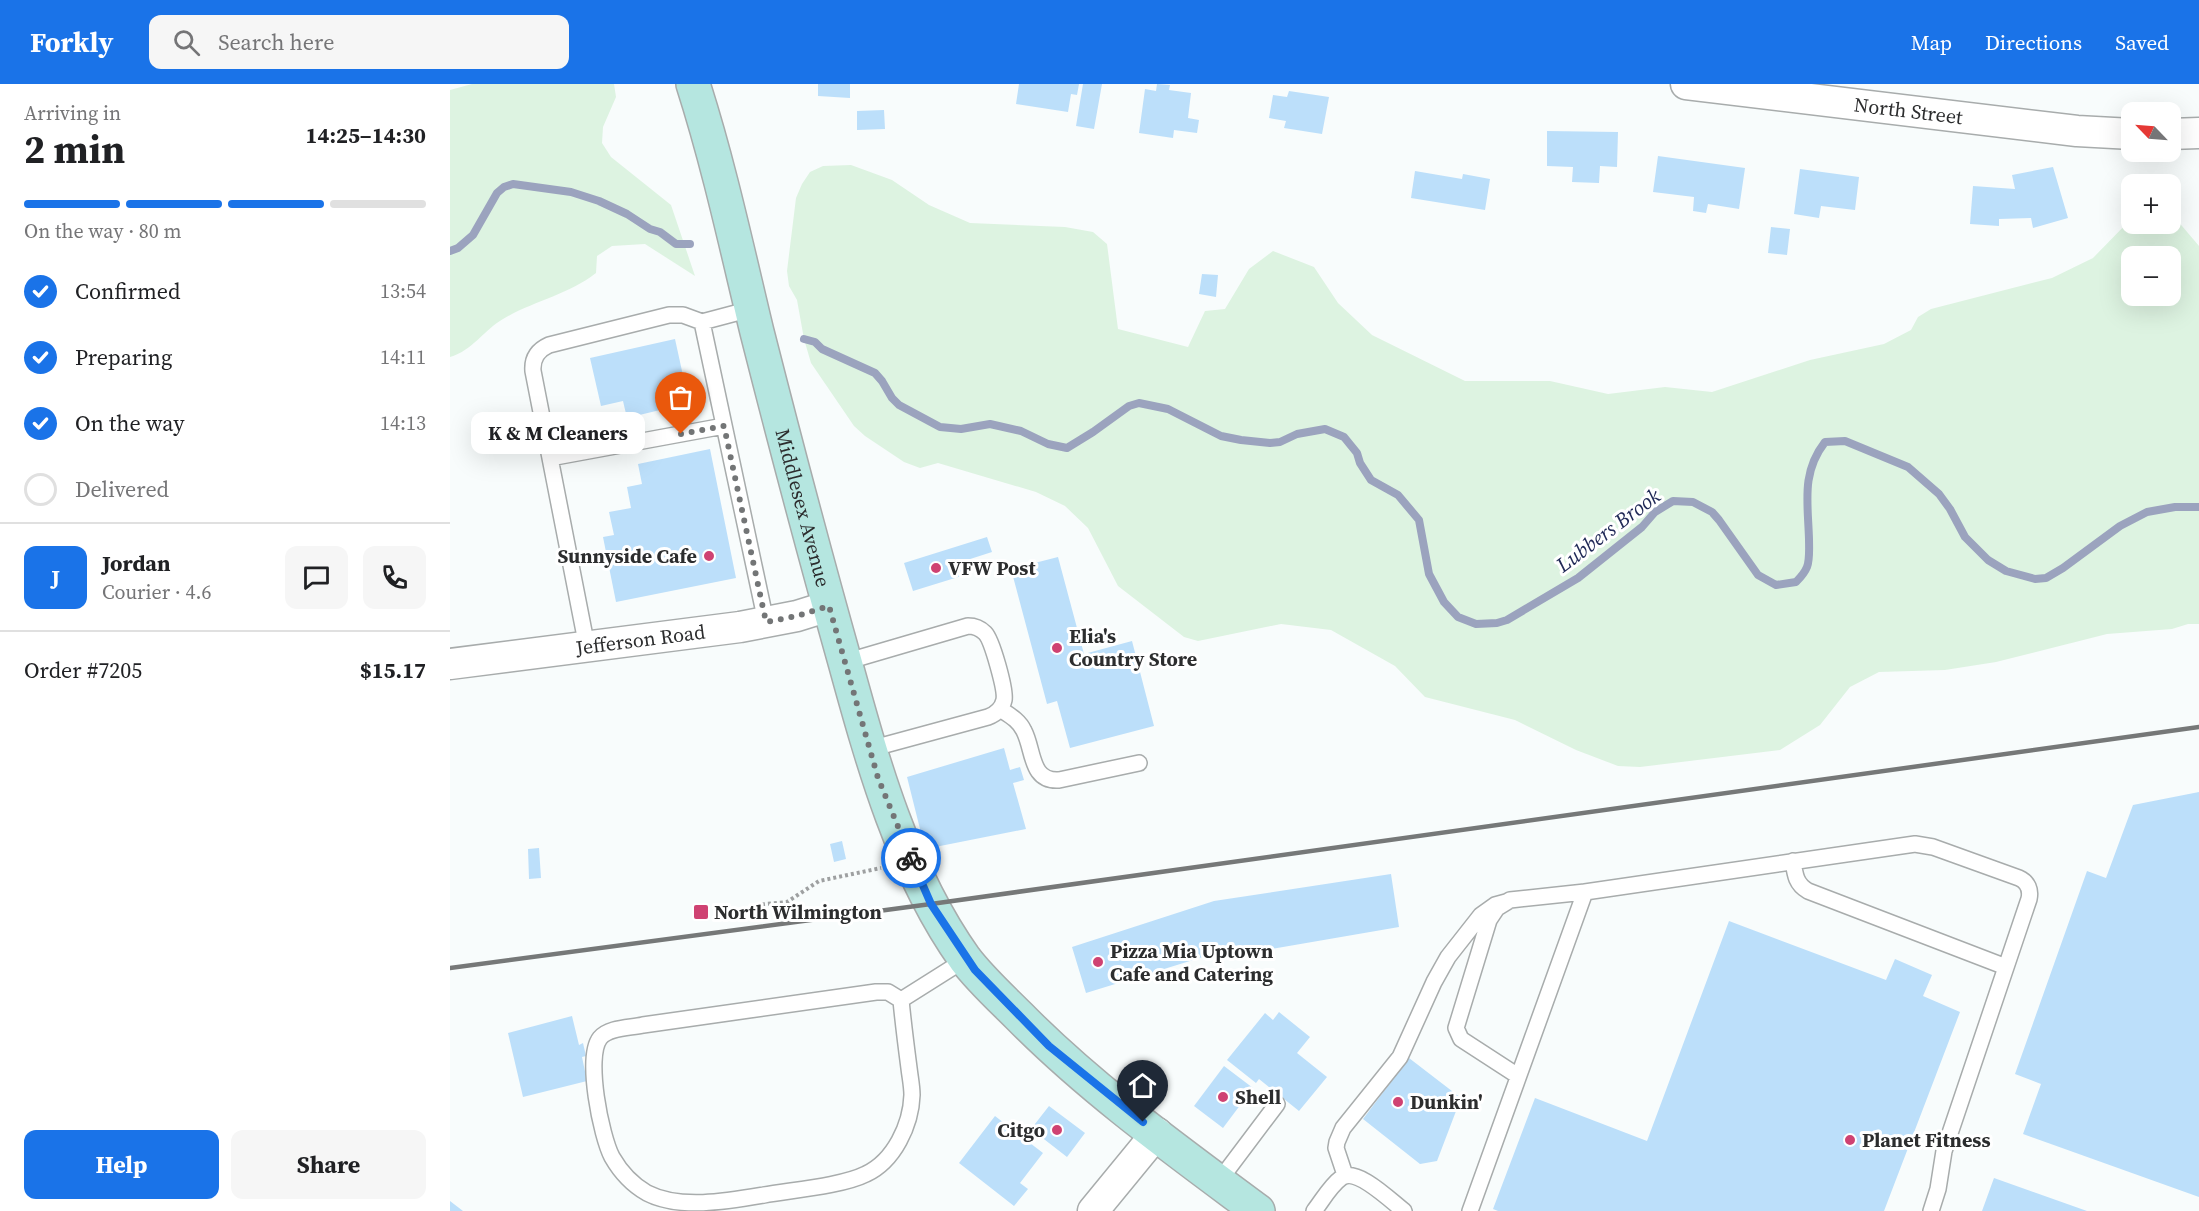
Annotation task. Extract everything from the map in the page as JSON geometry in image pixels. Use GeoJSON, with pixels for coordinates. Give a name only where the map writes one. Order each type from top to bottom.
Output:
{"type":"FeatureCollection","features":[{"type":"Feature","properties":{"kind":"main road","name":"Middlesex Avenue"},"geometry":{"type":"LineString","coordinates":[[693,84],[718,172],[829,606],[870,749],[896,825],[931,904],[966,959],[1000,998],[1049,1046],[1099,1088],[1258,1211]]}},
{"type":"Feature","properties":{"kind":"street","name":"North Street"},"geometry":{"type":"LineString","coordinates":[[1686,84],[1908,97],[2077,130],[2121,133]]}},
{"type":"Feature","properties":{"kind":"street"},"geometry":{"type":"LineString","coordinates":[[2181,134],[2199,133]]}},
{"type":"Feature","properties":{"kind":"street","name":"Jefferson Road"},"geometry":{"type":"LineString","coordinates":[[450,664],[740,627],[797,616],[829,606]]}},
{"type":"Feature","properties":{"kind":"street"},"geometry":{"type":"LineString","coordinates":[[1094,1211],[1157,1133]]}},
{"type":"Feature","properties":{"kind":"lane"},"geometry":{"type":"LineString","coordinates":[[587,647],[533,365],[540,351],[549,345],[669,315],[683,315],[702,322],[752,309]]}},
{"type":"Feature","properties":{"kind":"lane"},"geometry":{"type":"LineString","coordinates":[[702,322],[766,622]]}},
{"type":"Feature","properties":{"kind":"lane"},"geometry":{"type":"LineString","coordinates":[[550,458],[724,426]]}},
{"type":"Feature","properties":{"kind":"lane"},"geometry":{"type":"LineString","coordinates":[[845,662],[963,627],[973,626],[985,633],[990,641],[1004,695],[1000,709],[988,717],[870,749]]}},
{"type":"Feature","properties":{"kind":"lane"},"geometry":{"type":"LineString","coordinates":[[1000,709],[1012,717],[1023,729],[1036,769],[1046,778],[1059,780],[1139,763]]}},
{"type":"Feature","properties":{"kind":"lane"},"geometry":{"type":"LineString","coordinates":[[1345,1175],[1336,1148],[1343,1128],[1400,1057],[1434,982],[1448,957],[1481,915],[1495,905],[1904,844],[1921,844],[2023,880],[2028,886],[2030,895],[1944,1151],[1938,1189],[1931,1211]]}},
{"type":"Feature","properties":{"kind":"lane"},"geometry":{"type":"LineString","coordinates":[[1793,861],[1796,878],[1808,891],[2006,967]]}},
{"type":"Feature","properties":{"kind":"lane"},"geometry":{"type":"LineString","coordinates":[[1470,1211],[1585,892]]}},
{"type":"Feature","properties":{"kind":"lane"},"geometry":{"type":"LineString","coordinates":[[1506,902],[1497,908],[1490,920],[1456,1028],[1461,1039],[1518,1076]]}},
{"type":"Feature","properties":{"kind":"lane"},"geometry":{"type":"LineString","coordinates":[[901,1000],[966,959]]}},
{"type":"Feature","properties":{"kind":"lane"},"geometry":{"type":"LineString","coordinates":[[876,992],[888,993],[901,1000],[912,1093],[910,1112],[903,1131],[884,1164],[865,1175],[844,1181],[754,1196],[681,1203],[648,1193],[637,1185],[622,1171],[606,1144],[594,1073],[596,1046],[604,1035],[612,1031],[876,992]]}},
{"type":"Feature","properties":{"kind":"lane"},"geometry":{"type":"LineString","coordinates":[[1219,1181],[1277,1104]]}},
{"type":"Feature","properties":{"kind":"lane"},"geometry":{"type":"LineString","coordinates":[[1314,1211],[1337,1181],[1345,1175],[1361,1178],[1404,1211]]}},
{"type":"Feature","properties":{"kind":"path"},"geometry":{"type":"LineString","coordinates":[[756,905],[787,902],[819,881],[884,867]]}},
{"type":"Feature","properties":{"kind":"green space"},"geometry":{"type":"Polygon","coordinates":[[[472,84],[614,84],[616,97],[603,127],[602,143],[611,157],[671,205],[695,276],[645,244],[612,246],[597,256],[596,273],[585,281],[503,319],[465,350],[450,357],[450,90],[472,84]]]}},
{"type":"Feature","properties":{"kind":"green space"},"geometry":{"type":"Polygon","coordinates":[[[851,165],[892,180],[929,205],[970,223],[1065,227],[1093,232],[1107,244],[1118,329],[1188,347],[1205,311],[1225,309],[1249,269],[1273,251],[1314,267],[1338,303],[1372,335],[1465,381],[1550,381],[1608,394],[1665,387],[1712,392],[1810,360],[1884,344],[1911,330],[1918,317],[1931,309],[2052,278],[2093,258],[2121,229],[2121,234],[2181,234],[2181,225],[2199,246],[2199,624],[2188,624],[2172,629],[2107,634],[1996,662],[1945,670],[1879,672],[1850,687],[1820,725],[1780,750],[1640,767],[1618,766],[1576,750],[1515,720],[1425,697],[1395,666],[1331,630],[1281,624],[1198,641],[1184,637],[1118,586],[1088,528],[1065,506],[1036,492],[938,463],[920,468],[904,462],[854,426],[811,363],[797,300],[789,286],[787,271],[796,198],[810,172],[823,166],[851,165]]]}},
{"type":"Feature","properties":{"kind":"building"},"geometry":{"type":"Polygon","coordinates":[[[818,84],[850,84],[850,98],[818,96],[818,84]]]}},
{"type":"Feature","properties":{"kind":"building"},"geometry":{"type":"Polygon","coordinates":[[[1019,84],[1079,84],[1077,95],[1071,94],[1068,112],[1016,104],[1019,84]]]}},
{"type":"Feature","properties":{"kind":"building"},"geometry":{"type":"Polygon","coordinates":[[[1083,84],[1102,84],[1094,129],[1076,126],[1083,84]]]}},
{"type":"Feature","properties":{"kind":"building"},"geometry":{"type":"Polygon","coordinates":[[[1157,84],[1170,85],[1169,90],[1191,93],[1188,118],[1199,120],[1197,133],[1174,130],[1173,138],[1139,133],[1145,89],[1156,91],[1157,84]]]}},
{"type":"Feature","properties":{"kind":"building"},"geometry":{"type":"Polygon","coordinates":[[[1289,91],[1329,97],[1322,134],[1284,128],[1286,121],[1269,118],[1273,95],[1287,97],[1289,91]]]}},
{"type":"Feature","properties":{"kind":"building"},"geometry":{"type":"Polygon","coordinates":[[[884,110],[885,129],[857,130],[857,111],[884,110]]]}},
{"type":"Feature","properties":{"kind":"building"},"geometry":{"type":"Polygon","coordinates":[[[1547,131],[1618,132],[1617,167],[1600,166],[1599,183],[1572,182],[1573,167],[1547,166],[1547,131]]]}},
{"type":"Feature","properties":{"kind":"building"},"geometry":{"type":"Polygon","coordinates":[[[1658,156],[1745,168],[1739,209],[1708,204],[1706,213],[1693,211],[1694,197],[1653,192],[1658,156]]]}},
{"type":"Feature","properties":{"kind":"building"},"geometry":{"type":"Polygon","coordinates":[[[2053,167],[2068,218],[2033,228],[2031,218],[1999,219],[1999,226],[1970,224],[1973,186],[2015,189],[2012,175],[2053,167]]]}},
{"type":"Feature","properties":{"kind":"building"},"geometry":{"type":"Polygon","coordinates":[[[1800,169],[1859,177],[1855,210],[1821,206],[1819,218],[1794,214],[1800,169]]]}},
{"type":"Feature","properties":{"kind":"building"},"geometry":{"type":"Polygon","coordinates":[[[1415,171],[1462,179],[1463,174],[1490,179],[1485,210],[1411,198],[1415,171]]]}},
{"type":"Feature","properties":{"kind":"building"},"geometry":{"type":"Polygon","coordinates":[[[1771,227],[1790,229],[1787,255],[1768,253],[1771,227]]]}},
{"type":"Feature","properties":{"kind":"building"},"geometry":{"type":"Polygon","coordinates":[[[1202,274],[1218,275],[1216,297],[1199,294],[1202,274]]]}},
{"type":"Feature","properties":{"kind":"building"},"geometry":{"type":"Polygon","coordinates":[[[675,339],[689,403],[627,418],[623,401],[601,406],[590,358],[675,339]]]}},
{"type":"Feature","properties":{"kind":"building"},"geometry":{"type":"Polygon","coordinates":[[[710,449],[736,578],[616,602],[603,537],[614,535],[609,512],[631,508],[627,487],[642,484],[638,464],[710,449]]]}},
{"type":"Feature","properties":{"kind":"building","name":"VFW Post"},"geometry":{"type":"Polygon","coordinates":[[[987,537],[992,552],[964,561],[968,574],[913,591],[904,563],[987,537]]]}},
{"type":"Feature","properties":{"kind":"building","name":"Elia's Country Store"},"geometry":{"type":"Polygon","coordinates":[[[1058,557],[1084,654],[1132,641],[1154,726],[1070,748],[1057,701],[1047,704],[1011,569],[1058,557]]]}},
{"type":"Feature","properties":{"kind":"building"},"geometry":{"type":"Polygon","coordinates":[[[1004,748],[1010,770],[1020,767],[1024,780],[1013,783],[1026,829],[925,849],[907,777],[1004,748]]]}},
{"type":"Feature","properties":{"kind":"building"},"geometry":{"type":"Polygon","coordinates":[[[2199,792],[2199,1197],[2023,1134],[2041,1084],[2015,1074],[2087,871],[2106,878],[2133,805],[2199,792]]]}},
{"type":"Feature","properties":{"kind":"building"},"geometry":{"type":"Polygon","coordinates":[[[842,841],[846,859],[834,862],[830,844],[842,841]]]}},
{"type":"Feature","properties":{"kind":"building"},"geometry":{"type":"Polygon","coordinates":[[[539,848],[541,878],[529,879],[528,849],[539,848]]]}},
{"type":"Feature","properties":{"kind":"building"},"geometry":{"type":"Polygon","coordinates":[[[1391,874],[1399,927],[1231,956],[1229,949],[1086,993],[1072,947],[1214,901],[1391,874]]]}},
{"type":"Feature","properties":{"kind":"building"},"geometry":{"type":"Polygon","coordinates":[[[1729,921],[1886,980],[1895,959],[1932,975],[1923,996],[1960,1012],[1884,1211],[1498,1211],[1493,1209],[1535,1098],[1647,1141],[1729,921]]]}},
{"type":"Feature","properties":{"kind":"building"},"geometry":{"type":"Polygon","coordinates":[[[1279,1012],[1310,1037],[1297,1053],[1327,1077],[1299,1111],[1259,1079],[1256,1083],[1227,1060],[1265,1013],[1273,1020],[1279,1012]]]}},
{"type":"Feature","properties":{"kind":"building"},"geometry":{"type":"Polygon","coordinates":[[[572,1016],[579,1045],[583,1043],[586,1056],[582,1057],[587,1081],[523,1097],[508,1033],[572,1016]]]}},
{"type":"Feature","properties":{"kind":"building"},"geometry":{"type":"Polygon","coordinates":[[[1409,1058],[1461,1098],[1437,1161],[1420,1164],[1363,1119],[1409,1058]]]}},
{"type":"Feature","properties":{"kind":"building"},"geometry":{"type":"Polygon","coordinates":[[[1224,1066],[1253,1088],[1223,1128],[1194,1106],[1224,1066]]]}},
{"type":"Feature","properties":{"kind":"building"},"geometry":{"type":"Polygon","coordinates":[[[1049,1106],[1085,1133],[1067,1157],[1031,1129],[1049,1106]]]}},
{"type":"Feature","properties":{"kind":"building"},"geometry":{"type":"Polygon","coordinates":[[[995,1116],[1043,1153],[1020,1183],[1028,1189],[1014,1206],[959,1163],[995,1116]]]}},
{"type":"Feature","properties":{"kind":"building"},"geometry":{"type":"Polygon","coordinates":[[[1994,1178],[2087,1211],[1982,1211],[1994,1178]]]}},
{"type":"Feature","properties":{"kind":"building"},"geometry":{"type":"Polygon","coordinates":[[[450,1201],[463,1211],[450,1211],[450,1201]]]}},
{"type":"Feature","properties":{"kind":"waterway","name":"Lubbers Brook"},"geometry":{"type":"LineString","coordinates":[[450,251],[458,248],[473,235],[497,193],[513,184],[571,192],[599,201],[627,214],[650,229],[660,232],[676,244],[690,244]]}},
{"type":"Feature","properties":{"kind":"waterway","name":"Lubbers Brook"},"geometry":{"type":"LineString","coordinates":[[804,339],[815,342],[822,349],[875,373],[899,405],[940,427],[961,429],[990,424],[1021,431],[1048,444],[1067,448],[1129,406],[1139,403],[1168,409],[1221,436],[1241,440],[1280,442],[1297,434],[1325,429],[1344,437],[1357,453],[1360,463],[1371,480],[1398,495],[1419,520],[1429,574],[1444,602],[1458,617],[1476,624],[1507,620],[1578,578],[1642,527],[1655,512],[1673,501],[1693,502],[1712,512],[1758,575],[1776,585],[1796,582],[1805,571],[1809,561],[1807,501],[1809,477],[1817,454],[1825,442],[1845,441],[1908,467],[1939,494],[1965,537],[1988,560],[2006,571],[2035,579],[2046,578],[2063,568],[2120,526],[2147,512],[2175,507],[2199,507]]}},
{"type":"Feature","properties":{"kind":"railway"},"geometry":{"type":"LineString","coordinates":[[450,968],[931,904],[2199,727]]}},
{"type":"Feature","properties":{"kind":"way so far"},"geometry":{"type":"LineString","coordinates":[[681,434],[724,426],[766,622],[797,616],[829,606],[878,778],[911,858]]}},
{"type":"Feature","properties":{"kind":"place","name":"K & M Cleaners"},"geometry":{"type":"Point","coordinates":[681,434]}},
{"type":"Feature","properties":{"kind":"place","name":"Sunnyside Cafe"},"geometry":{"type":"Point","coordinates":[709,556]}},
{"type":"Feature","properties":{"kind":"place","name":"VFW Post"},"geometry":{"type":"Point","coordinates":[936,568]}},
{"type":"Feature","properties":{"kind":"place","name":"Elia's Country Store"},"geometry":{"type":"Point","coordinates":[1057,648]}},
{"type":"Feature","properties":{"kind":"place","name":"North Wilmington"},"geometry":{"type":"Point","coordinates":[701,912]}},
{"type":"Feature","properties":{"kind":"place","name":"Pizza Mia Uptown Cafe and Catering"},"geometry":{"type":"Point","coordinates":[1098,962]}},
{"type":"Feature","properties":{"kind":"place","name":"Shell"},"geometry":{"type":"Point","coordinates":[1223,1097]}},
{"type":"Feature","properties":{"kind":"place","name":"Dunkin'"},"geometry":{"type":"Point","coordinates":[1398,1102]}},
{"type":"Feature","properties":{"kind":"place","name":"Citgo"},"geometry":{"type":"Point","coordinates":[1057,1130]}},
{"type":"Feature","properties":{"kind":"place","name":"Planet Fitness"},"geometry":{"type":"Point","coordinates":[1850,1140]}},
{"type":"Feature","properties":{"kind":"route"},"geometry":{"type":"LineString","coordinates":[[911,858],[931,904],[975,970],[1049,1046],[1143,1122]]}}]}
